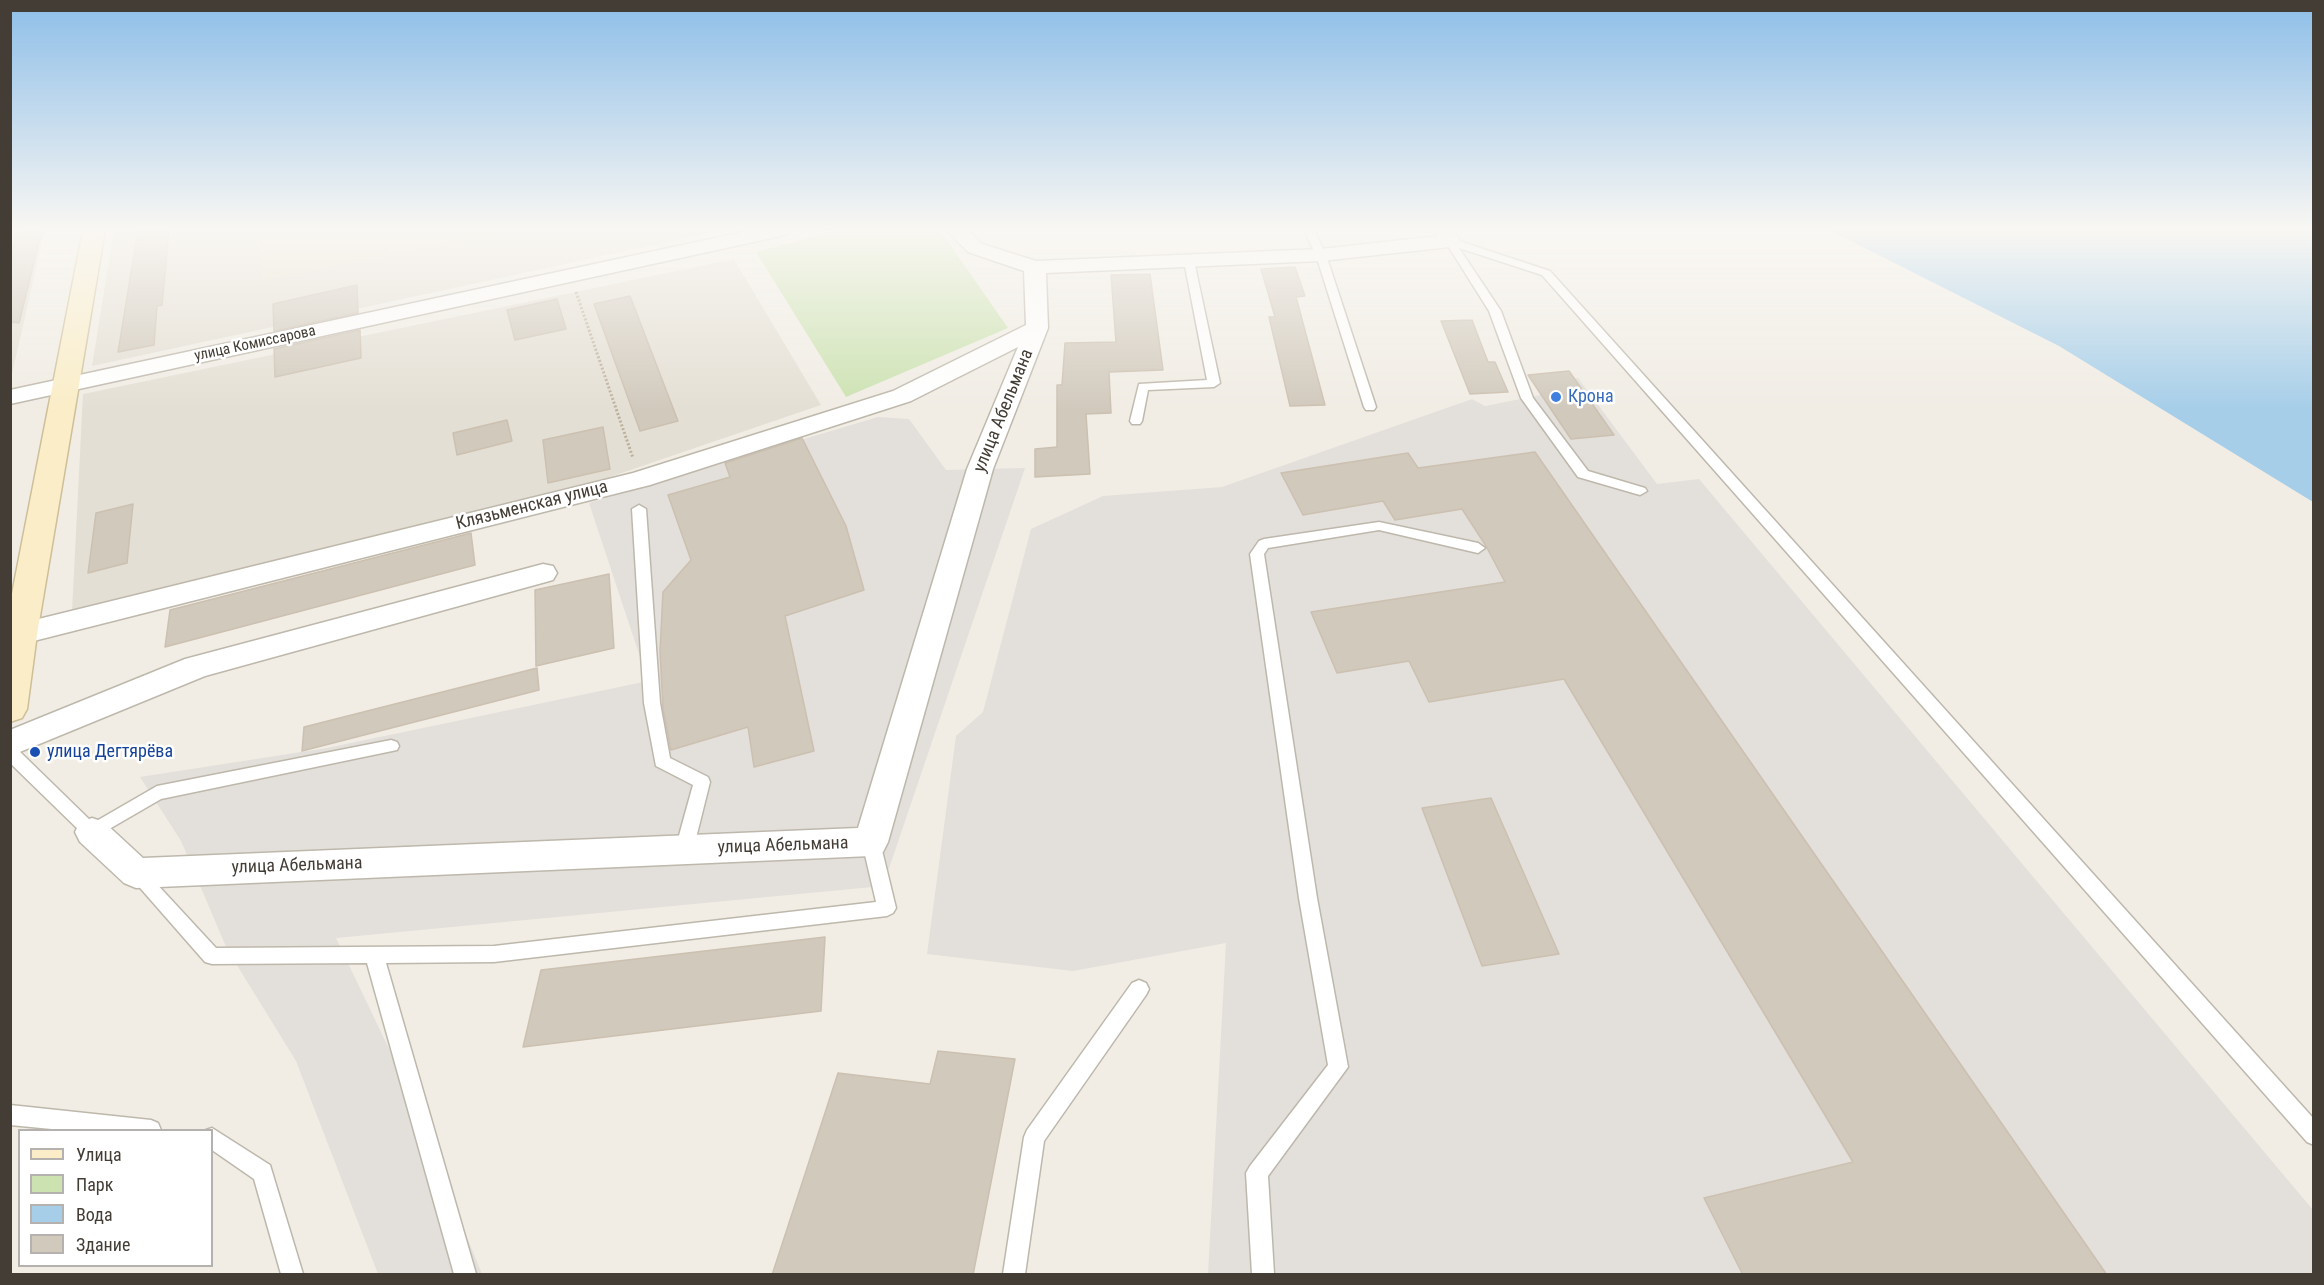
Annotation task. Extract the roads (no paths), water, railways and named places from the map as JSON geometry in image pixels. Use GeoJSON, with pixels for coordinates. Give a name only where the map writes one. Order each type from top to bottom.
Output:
{"type":"FeatureCollection","features":[{"type":"Feature","properties":{"kind":"main road"},"geometry":{"type":"LineString","coordinates":[[10,709],[16,635],[67,384],[83,290]]}},
{"type":"Feature","properties":{"kind":"street","name":"улица Комиссарова"},"geometry":{"type":"LineString","coordinates":[[10,397],[510,290]]}},
{"type":"Feature","properties":{"kind":"street","name":"улица Абельмана"},"geometry":{"type":"LineString","coordinates":[[136,873],[871,842],[980,469],[1037,328],[1036,290]]}},
{"type":"Feature","properties":{"kind":"street","name":"Клязьменская улица"},"geometry":{"type":"LineString","coordinates":[[16,635],[640,479],[902,396],[1037,328]]}},
{"type":"Feature","properties":{"kind":"street"},"geometry":{"type":"LineString","coordinates":[[10,744],[196,667],[543,573]]}},
{"type":"Feature","properties":{"kind":"street"},"geometry":{"type":"LineString","coordinates":[[92,832],[136,873]]}},
{"type":"Feature","properties":{"kind":"lane"},"geometry":{"type":"LineString","coordinates":[[1136,421],[1143,387],[1214,383],[1195,290]]}},
{"type":"Feature","properties":{"kind":"lane"},"geometry":{"type":"LineString","coordinates":[[1332,290],[1370,407]]}},
{"type":"Feature","properties":{"kind":"lane"},"geometry":{"type":"LineString","coordinates":[[1482,290],[1495,311],[1527,398],[1582,474],[1640,491]]}},
{"type":"Feature","properties":{"kind":"lane"},"geometry":{"type":"LineString","coordinates":[[1561,290],[2313,1135]]}},
{"type":"Feature","properties":{"kind":"lane"},"geometry":{"type":"LineString","coordinates":[[639,509],[652,703],[662,762],[702,782],[684,850]]}},
{"type":"Feature","properties":{"kind":"lane"},"geometry":{"type":"LineString","coordinates":[[1263,1275],[1257,1173],[1338,1068],[1308,897],[1257,554],[1264,544],[1379,526],[1478,548]]}},
{"type":"Feature","properties":{"kind":"lane"},"geometry":{"type":"LineString","coordinates":[[10,752],[92,832],[157,793],[391,746]]}},
{"type":"Feature","properties":{"kind":"lane"},"geometry":{"type":"LineString","coordinates":[[136,873],[212,956],[494,954],[887,908],[871,842]]}},
{"type":"Feature","properties":{"kind":"lane"},"geometry":{"type":"LineString","coordinates":[[374,955],[465,1275]]}},
{"type":"Feature","properties":{"kind":"lane"},"geometry":{"type":"LineString","coordinates":[[1014,1275],[1034,1137],[1139,989]]}},
{"type":"Feature","properties":{"kind":"lane"},"geometry":{"type":"LineString","coordinates":[[10,1114],[134,1129]]}},
{"type":"Feature","properties":{"kind":"lane"},"geometry":{"type":"LineString","coordinates":[[213,1139],[263,1172],[292,1275]]}},
{"type":"Feature","properties":{"kind":"water"},"geometry":{"type":"Polygon","coordinates":[[[1948,290],[2313,290],[2313,502],[2059,346],[1948,290]]]}},
{"type":"Feature","properties":{"kind":"place","name":"Крона"},"geometry":{"type":"Point","coordinates":[1556,397]}},
{"type":"Feature","properties":{"kind":"place","name":"улица Дегтярёва"},"geometry":{"type":"Point","coordinates":[35,752]}}]}
